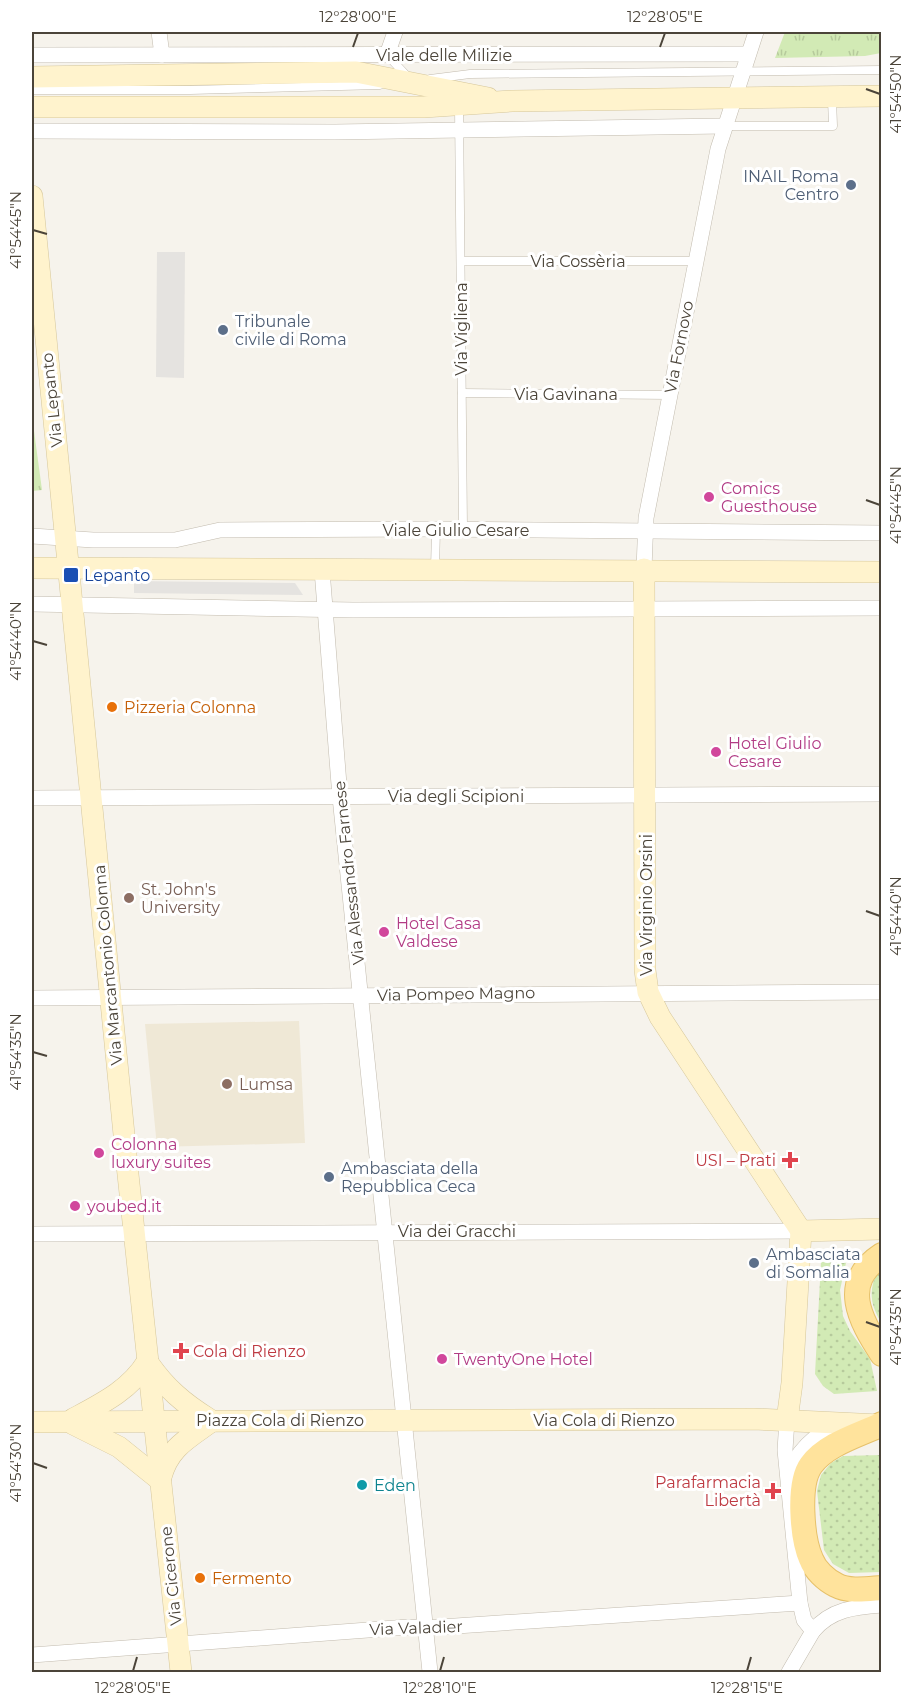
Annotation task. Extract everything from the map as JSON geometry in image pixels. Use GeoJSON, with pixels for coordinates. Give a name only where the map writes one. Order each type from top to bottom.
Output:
{"type":"FeatureCollection","features":[{"type":"Feature","properties":{"kind":"main road"},"geometry":{"type":"LineString","coordinates":[[882,1255],[862,1274],[857,1299],[863,1323],[882,1354]]}},
{"type":"Feature","properties":{"kind":"main road"},"geometry":{"type":"LineString","coordinates":[[881,1425],[820,1456],[807,1471],[802,1486],[808,1548],[815,1567],[841,1587],[882,1588]]}},
{"type":"Feature","properties":{"kind":"street"},"geometry":{"type":"LineString","coordinates":[[159,32],[162,55]]}},
{"type":"Feature","properties":{"kind":"street"},"geometry":{"type":"LineString","coordinates":[[387,55],[395,32]]}},
{"type":"Feature","properties":{"kind":"street","name":"Via Fornovo"},"geometry":{"type":"LineString","coordinates":[[644,569],[645,531],[724,126],[756,32]]}},
{"type":"Feature","properties":{"kind":"street","name":"Viale delle Milizie"},"geometry":{"type":"LineString","coordinates":[[32,55],[748,54]]}},
{"type":"Feature","properties":{"kind":"street","name":"Viale delle Milizie"},"geometry":{"type":"LineString","coordinates":[[32,76],[356,72],[512,101]]}},
{"type":"Feature","properties":{"kind":"street","name":"Viale delle Milizie"},"geometry":{"type":"LineString","coordinates":[[32,107],[459,107],[512,101],[832,99],[882,96]]}},
{"type":"Feature","properties":{"kind":"street"},"geometry":{"type":"LineString","coordinates":[[32,131],[460,130],[724,126]]}},
{"type":"Feature","properties":{"kind":"street","name":"Via Lepanto"},"geometry":{"type":"LineString","coordinates":[[32,196],[68,568]]}},
{"type":"Feature","properties":{"kind":"street","name":"Viale Giulio Cesare"},"geometry":{"type":"LineString","coordinates":[[32,536],[176,540],[220,530],[436,529],[882,533]]}},
{"type":"Feature","properties":{"kind":"street"},"geometry":{"type":"LineString","coordinates":[[32,568],[644,569],[882,572]]}},
{"type":"Feature","properties":{"kind":"street","name":"Via Marcantonio Colonna"},"geometry":{"type":"LineString","coordinates":[[68,568],[147,1362]]}},
{"type":"Feature","properties":{"kind":"street","name":"Via Virginio Orsini"},"geometry":{"type":"LineString","coordinates":[[644,569],[645,970],[648,992],[660,1017],[801,1231]]}},
{"type":"Feature","properties":{"kind":"street","name":"Via Alessandro Farnese"},"geometry":{"type":"LineString","coordinates":[[322,570],[340,797],[397,1355],[413,1420]]}},
{"type":"Feature","properties":{"kind":"street"},"geometry":{"type":"LineString","coordinates":[[32,604],[644,611],[882,608]]}},
{"type":"Feature","properties":{"kind":"street","name":"Via degli Scipioni"},"geometry":{"type":"LineString","coordinates":[[32,798],[882,794]]}},
{"type":"Feature","properties":{"kind":"street","name":"Via Pompeo Magno"},"geometry":{"type":"LineString","coordinates":[[32,998],[882,992]]}},
{"type":"Feature","properties":{"kind":"street","name":"Via dei Gracchi"},"geometry":{"type":"LineString","coordinates":[[32,1234],[385,1230],[801,1231],[882,1229]]}},
{"type":"Feature","properties":{"kind":"street"},"geometry":{"type":"LineString","coordinates":[[801,1231],[792,1383],[785,1450],[800,1603],[804,1620],[813,1631]]}},
{"type":"Feature","properties":{"kind":"street"},"geometry":{"type":"LineString","coordinates":[[147,1362],[160,1480]]}},
{"type":"Feature","properties":{"kind":"street"},"geometry":{"type":"LineString","coordinates":[[147,1362],[172,1394],[186,1406],[212,1421],[174,1449],[166,1461],[160,1480]]}},
{"type":"Feature","properties":{"kind":"street"},"geometry":{"type":"LineString","coordinates":[[68,1422],[114,1396],[133,1380],[147,1362]]}},
{"type":"Feature","properties":{"kind":"street"},"geometry":{"type":"LineString","coordinates":[[413,1420],[411,1484],[430,1672]]}},
{"type":"Feature","properties":{"kind":"street","name":"Via Cola di Rienzo"},"geometry":{"type":"LineString","coordinates":[[413,1420],[787,1420],[881,1425]]}},
{"type":"Feature","properties":{"kind":"street","name":"Piazza Cola di Rienzo"},"geometry":{"type":"LineString","coordinates":[[32,1422],[413,1420]]}},
{"type":"Feature","properties":{"kind":"street"},"geometry":{"type":"LineString","coordinates":[[68,1422],[119,1447],[160,1480]]}},
{"type":"Feature","properties":{"kind":"street"},"geometry":{"type":"LineString","coordinates":[[788,1486],[796,1459],[811,1442],[837,1423]]}},
{"type":"Feature","properties":{"kind":"street","name":"Via Cicerone"},"geometry":{"type":"LineString","coordinates":[[160,1480],[182,1672]]}},
{"type":"Feature","properties":{"kind":"street","name":"Via Valadier"},"geometry":{"type":"LineString","coordinates":[[32,1655],[408,1626],[426,1629],[800,1603]]}},
{"type":"Feature","properties":{"kind":"street"},"geometry":{"type":"LineString","coordinates":[[789,1672],[813,1631],[822,1621],[838,1611],[853,1607],[882,1605]]}},
{"type":"Feature","properties":{"kind":"lane"},"geometry":{"type":"LineString","coordinates":[[387,55],[411,82]]}},
{"type":"Feature","properties":{"kind":"lane","name":"Viale delle Milizie"},"geometry":{"type":"LineString","coordinates":[[32,90],[337,87],[411,82],[470,74],[882,70]]}},
{"type":"Feature","properties":{"kind":"lane"},"geometry":{"type":"LineString","coordinates":[[724,126],[833,126],[832,99]]}},
{"type":"Feature","properties":{"kind":"lane","name":"Via Vigliena"},"geometry":{"type":"LineString","coordinates":[[459,107],[463,529]]}},
{"type":"Feature","properties":{"kind":"lane","name":"Via Cossèria"},"geometry":{"type":"LineString","coordinates":[[461,261],[696,261]]}},
{"type":"Feature","properties":{"kind":"lane","name":"Via Gavinana"},"geometry":{"type":"LineString","coordinates":[[462,393],[670,395]]}},
{"type":"Feature","properties":{"kind":"lane"},"geometry":{"type":"LineString","coordinates":[[435,570],[436,529]]}},
{"type":"Feature","properties":{"kind":"shaded area"},"geometry":{"type":"Polygon","coordinates":[[[157,252],[185,252],[184,378],[156,377],[157,252]]]}},
{"type":"Feature","properties":{"kind":"shaded area"},"geometry":{"type":"Polygon","coordinates":[[[134,581],[295,583],[303,595],[134,593],[134,581]]]}},
{"type":"Feature","properties":{"kind":"shaded area","name":"Lumsa"},"geometry":{"type":"Polygon","coordinates":[[[299,1021],[305,1143],[157,1147],[145,1024],[299,1021]]]}},
{"type":"Feature","properties":{"kind":"green space"},"geometry":{"type":"Polygon","coordinates":[[[785,32],[881,32],[881,53],[865,56],[775,58],[785,32]]]}},
{"type":"Feature","properties":{"kind":"green space"},"geometry":{"type":"Polygon","coordinates":[[[32,416],[42,490],[32,491],[32,416]]]}},
{"type":"Feature","properties":{"kind":"green space"},"geometry":{"type":"Polygon","coordinates":[[[840,1259],[846,1263],[840,1290],[843,1316],[850,1331],[870,1359],[877,1391],[834,1394],[823,1386],[815,1374],[821,1262],[840,1259]]]}},
{"type":"Feature","properties":{"kind":"green space"},"geometry":{"type":"Polygon","coordinates":[[[881,1265],[881,1322],[872,1300],[872,1287],[881,1265]]]}},
{"type":"Feature","properties":{"kind":"green space"},"geometry":{"type":"Polygon","coordinates":[[[881,1455],[881,1572],[849,1573],[833,1564],[824,1550],[817,1491],[821,1475],[831,1463],[843,1456],[881,1455]]]}},
{"type":"Feature","properties":{"kind":"place","name":"INAIL Roma Centro"},"geometry":{"type":"Point","coordinates":[851,185]}},
{"type":"Feature","properties":{"kind":"place","name":"Tribunale civile di Roma"},"geometry":{"type":"Point","coordinates":[223,330]}},
{"type":"Feature","properties":{"kind":"place","name":"Comics Guesthouse"},"geometry":{"type":"Point","coordinates":[709,497]}},
{"type":"Feature","properties":{"kind":"place","name":"Lepanto"},"geometry":{"type":"Point","coordinates":[71,575]}},
{"type":"Feature","properties":{"kind":"place","name":"Pizzeria Colonna"},"geometry":{"type":"Point","coordinates":[112,707]}},
{"type":"Feature","properties":{"kind":"place","name":"Hotel Giulio Cesare"},"geometry":{"type":"Point","coordinates":[716,752]}},
{"type":"Feature","properties":{"kind":"place","name":"St. John's University"},"geometry":{"type":"Point","coordinates":[129,898]}},
{"type":"Feature","properties":{"kind":"place","name":"Hotel Casa Valdese"},"geometry":{"type":"Point","coordinates":[384,932]}},
{"type":"Feature","properties":{"kind":"place","name":"Lumsa"},"geometry":{"type":"Point","coordinates":[227,1084]}},
{"type":"Feature","properties":{"kind":"place","name":"Colonna luxury suites"},"geometry":{"type":"Point","coordinates":[99,1153]}},
{"type":"Feature","properties":{"kind":"place","name":"USI – Prati"},"geometry":{"type":"Point","coordinates":[790,1160]}},
{"type":"Feature","properties":{"kind":"place","name":"Ambasciata della Repubblica Ceca"},"geometry":{"type":"Point","coordinates":[329,1177]}},
{"type":"Feature","properties":{"kind":"place","name":"youbed.it"},"geometry":{"type":"Point","coordinates":[75,1206]}},
{"type":"Feature","properties":{"kind":"place","name":"Ambasciata di Somalia"},"geometry":{"type":"Point","coordinates":[754,1263]}},
{"type":"Feature","properties":{"kind":"place","name":"Cola di Rienzo"},"geometry":{"type":"Point","coordinates":[181,1351]}},
{"type":"Feature","properties":{"kind":"place","name":"TwentyOne Hotel"},"geometry":{"type":"Point","coordinates":[442,1359]}},
{"type":"Feature","properties":{"kind":"place","name":"Eden"},"geometry":{"type":"Point","coordinates":[362,1485]}},
{"type":"Feature","properties":{"kind":"place","name":"Parafarmacia Libertà"},"geometry":{"type":"Point","coordinates":[773,1491]}},
{"type":"Feature","properties":{"kind":"place","name":"Fermento"},"geometry":{"type":"Point","coordinates":[200,1578]}}]}
